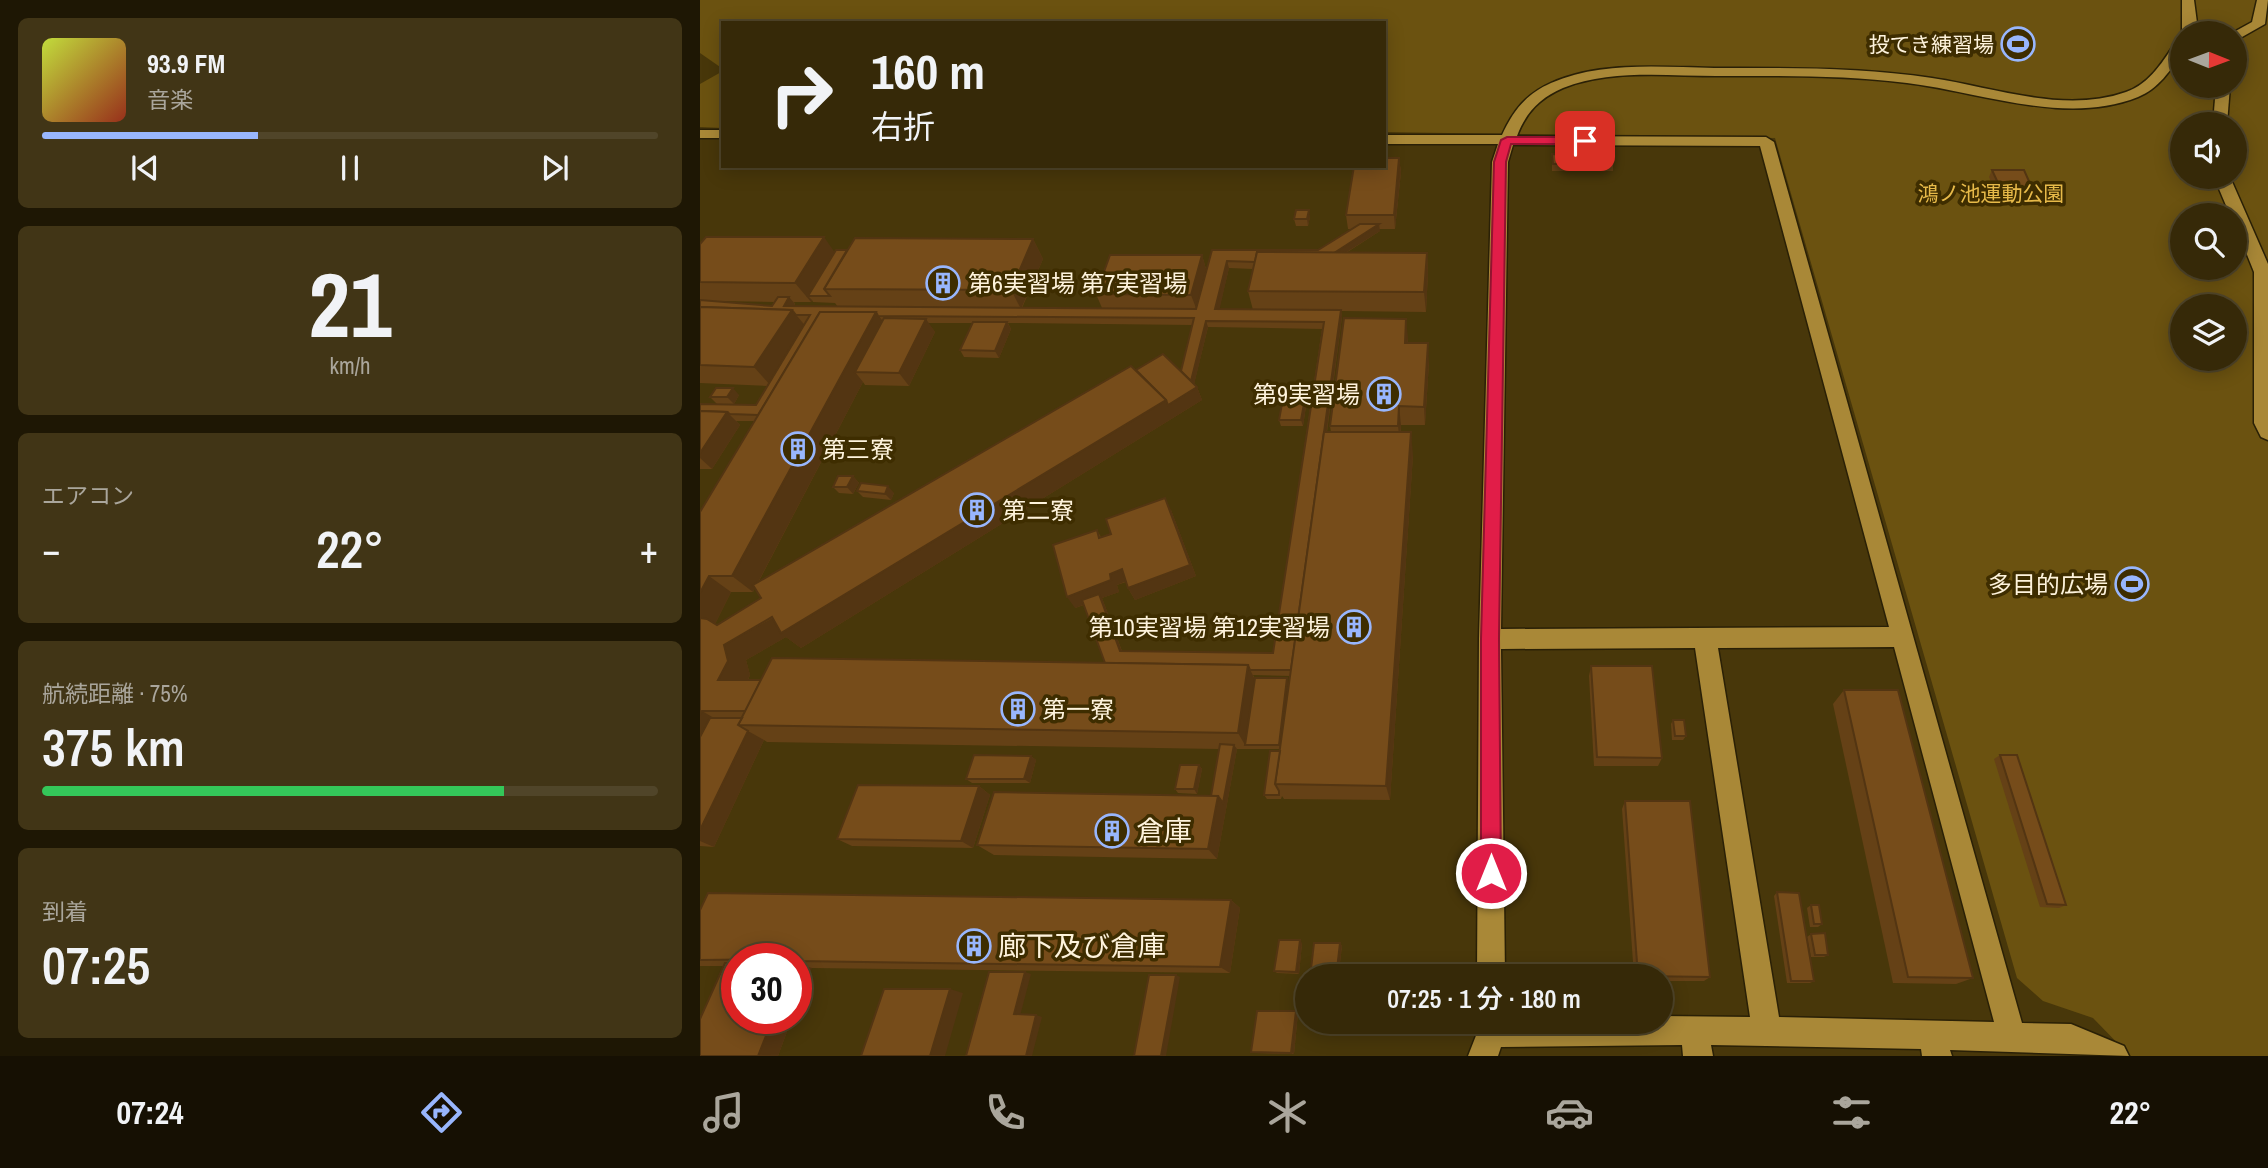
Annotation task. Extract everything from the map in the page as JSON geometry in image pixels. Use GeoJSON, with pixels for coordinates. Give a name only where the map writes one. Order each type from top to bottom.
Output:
{"type":"FeatureCollection","features":[{"type":"Feature","properties":{"kind":"street"},"geometry":{"type":"LineString","coordinates":[[2189,0],[2190,21]]}},
{"type":"Feature","properties":{"kind":"street"},"geometry":{"type":"LineString","coordinates":[[2247,30],[2258,24],[2260,2]]}},
{"type":"Feature","properties":{"kind":"street"},"geometry":{"type":"LineString","coordinates":[[1491,964],[1490,639],[1500,162],[1507,140],[1527,104],[1560,85],[1587,77],[1639,73],[1844,72],[1936,82],[2037,100],[2105,102],[2134,94],[2155,80],[2170,59]]}},
{"type":"Feature","properties":{"kind":"street"},"geometry":{"type":"LineString","coordinates":[[700,134],[721,134]]}},
{"type":"Feature","properties":{"kind":"street"},"geometry":{"type":"LineString","coordinates":[[1386,139],[1766,142],[2012,1037]]}},
{"type":"Feature","properties":{"kind":"street"},"geometry":{"type":"LineString","coordinates":[[2226,189],[2263,272],[2264,423],[2268,432]]}},
{"type":"Feature","properties":{"kind":"street"},"geometry":{"type":"LineString","coordinates":[[1705,636],[1767,1032]]}},
{"type":"Feature","properties":{"kind":"street"},"geometry":{"type":"LineString","coordinates":[[1490,639],[1903,637]]}},
{"type":"Feature","properties":{"kind":"street"},"geometry":{"type":"LineString","coordinates":[[1488,1037],[1697,1043],[1767,1032],[1934,1045],[2012,1037],[2071,1038],[2114,1056]]}},
{"type":"Feature","properties":{"kind":"green space","name":"鴻ノ池運動公園"},"geometry":{"type":"Polygon","coordinates":[[[700,0],[2268,0],[2268,1056],[2130,1056],[2093,1018],[2043,1001],[2017,978],[1775,138],[1386,132],[1386,21],[721,21],[721,68],[700,53],[700,0]]]}},
{"type":"Feature","properties":{"kind":"green space"},"geometry":{"type":"Polygon","coordinates":[[[721,72],[721,128],[700,127],[700,84],[721,72]]]}},
{"type":"Feature","properties":{"kind":"building"},"geometry":{"type":"Polygon","coordinates":[[[1552,154],[1613,155],[1613,164],[1553,164],[1552,154]]]}},
{"type":"Feature","properties":{"kind":"building"},"geometry":{"type":"Polygon","coordinates":[[[1386,158],[1399,158],[1394,215],[1346,215],[1354,168],[1386,168],[1386,158]]]}},
{"type":"Feature","properties":{"kind":"building"},"geometry":{"type":"Polygon","coordinates":[[[1992,170],[2024,170],[2036,197],[2004,196],[1992,170]]]}},
{"type":"Feature","properties":{"kind":"building"},"geometry":{"type":"Polygon","coordinates":[[[1296,210],[1309,210],[1307,219],[1294,219],[1296,210]]]}},
{"type":"Feature","properties":{"kind":"building"},"geometry":{"type":"Polygon","coordinates":[[[1360,224],[1379,224],[1334,253],[1257,252],[1255,262],[1227,261],[1215,309],[1341,310],[1291,670],[1250,670],[1248,665],[1105,663],[1082,600],[1099,594],[1120,651],[1273,653],[1324,322],[1206,321],[1191,381],[1181,371],[1194,318],[878,316],[876,312],[820,312],[758,415],[700,411],[700,404],[756,405],[810,315],[796,315],[792,310],[700,307],[700,300],[772,306],[778,297],[789,297],[784,306],[1196,309],[1212,250],[1318,250],[1360,224]]]}},
{"type":"Feature","properties":{"kind":"building"},"geometry":{"type":"Polygon","coordinates":[[[706,237],[824,237],[795,283],[700,282],[700,244],[706,237]]]}},
{"type":"Feature","properties":{"kind":"building"},"geometry":{"type":"Polygon","coordinates":[[[855,238],[1033,239],[1011,290],[824,289],[855,238]]]}},
{"type":"Feature","properties":{"kind":"building"},"geometry":{"type":"Polygon","coordinates":[[[836,250],[847,250],[824,289],[830,296],[808,296],[836,250]]]}},
{"type":"Feature","properties":{"kind":"building"},"geometry":{"type":"Polygon","coordinates":[[[1257,252],[1427,253],[1424,292],[1248,291],[1257,252]]]}},
{"type":"Feature","properties":{"kind":"building"},"geometry":{"type":"Polygon","coordinates":[[[1110,255],[1202,255],[1191,295],[1096,294],[1110,255]]]}},
{"type":"Feature","properties":{"kind":"building"},"geometry":{"type":"Polygon","coordinates":[[[700,307],[792,310],[754,367],[700,365],[700,307]]]}},
{"type":"Feature","properties":{"kind":"building"},"geometry":{"type":"Polygon","coordinates":[[[820,312],[876,312],[732,576],[709,576],[700,593],[700,512],[820,312]]]}},
{"type":"Feature","properties":{"kind":"building"},"geometry":{"type":"Polygon","coordinates":[[[884,318],[926,319],[899,373],[855,372],[884,318]]]}},
{"type":"Feature","properties":{"kind":"building","name":"第9実習場"},"geometry":{"type":"Polygon","coordinates":[[[1344,318],[1406,319],[1405,343],[1428,343],[1424,407],[1399,406],[1398,426],[1330,426],[1344,318]]]}},
{"type":"Feature","properties":{"kind":"building"},"geometry":{"type":"Polygon","coordinates":[[[973,322],[1007,322],[995,351],[960,350],[973,322]]]}},
{"type":"Feature","properties":{"kind":"building"},"geometry":{"type":"Polygon","coordinates":[[[1163,354],[1197,387],[1168,405],[1136,370],[1163,354]]]}},
{"type":"Feature","properties":{"kind":"building"},"geometry":{"type":"Polygon","coordinates":[[[1131,366],[1166,400],[781,633],[772,617],[724,645],[728,661],[718,680],[761,680],[746,711],[702,711],[700,715],[700,618],[717,625],[761,598],[753,585],[1131,366]]]}},
{"type":"Feature","properties":{"kind":"building"},"geometry":{"type":"Polygon","coordinates":[[[716,388],[733,388],[727,397],[710,397],[716,388]]]}},
{"type":"Feature","properties":{"kind":"building"},"geometry":{"type":"Polygon","coordinates":[[[1284,393],[1306,393],[1301,420],[1279,420],[1284,393]]]}},
{"type":"Feature","properties":{"kind":"building"},"geometry":{"type":"Polygon","coordinates":[[[700,411],[727,412],[700,453],[700,411]]]}},
{"type":"Feature","properties":{"kind":"building","name":"第10実習場 第12実習場"},"geometry":{"type":"Polygon","coordinates":[[[1324,432],[1411,432],[1386,786],[1275,784],[1324,432]]]}},
{"type":"Feature","properties":{"kind":"building"},"geometry":{"type":"Polygon","coordinates":[[[838,476],[853,476],[847,487],[833,487],[838,476]]]}},
{"type":"Feature","properties":{"kind":"building"},"geometry":{"type":"Polygon","coordinates":[[[861,483],[888,486],[885,494],[857,491],[861,483]]]}},
{"type":"Feature","properties":{"kind":"building"},"geometry":{"type":"Polygon","coordinates":[[[1165,498],[1190,565],[1128,588],[1122,569],[1110,574],[1111,580],[1067,597],[1053,545],[1097,530],[1099,538],[1111,534],[1106,519],[1165,498]]]}},
{"type":"Feature","properties":{"kind":"building","name":"第一寮"},"geometry":{"type":"Polygon","coordinates":[[[772,658],[1248,665],[1238,733],[738,725],[772,658]]]}},
{"type":"Feature","properties":{"kind":"building"},"geometry":{"type":"Polygon","coordinates":[[[1591,666],[1652,666],[1662,758],[1597,757],[1591,666]]]}},
{"type":"Feature","properties":{"kind":"building"},"geometry":{"type":"Polygon","coordinates":[[[1255,678],[1287,678],[1279,745],[1245,745],[1255,678]]]}},
{"type":"Feature","properties":{"kind":"building"},"geometry":{"type":"Polygon","coordinates":[[[1844,690],[1898,690],[1973,978],[1908,977],[1844,690]]]}},
{"type":"Feature","properties":{"kind":"building"},"geometry":{"type":"Polygon","coordinates":[[[710,718],[742,718],[738,725],[748,731],[700,830],[700,737],[710,718]]]}},
{"type":"Feature","properties":{"kind":"building"},"geometry":{"type":"Polygon","coordinates":[[[1673,720],[1684,720],[1686,736],[1675,736],[1673,720]]]}},
{"type":"Feature","properties":{"kind":"building"},"geometry":{"type":"Polygon","coordinates":[[[1220,744],[1234,745],[1223,803],[1218,796],[1211,796],[1220,744]]]}},
{"type":"Feature","properties":{"kind":"building"},"geometry":{"type":"Polygon","coordinates":[[[1270,751],[1280,751],[1275,784],[1279,795],[1264,795],[1270,751]]]}},
{"type":"Feature","properties":{"kind":"building"},"geometry":{"type":"Polygon","coordinates":[[[974,755],[1031,756],[1024,779],[966,779],[974,755]]]}},
{"type":"Feature","properties":{"kind":"building"},"geometry":{"type":"Polygon","coordinates":[[[2000,755],[2017,755],[2066,905],[2047,904],[2000,755]]]}},
{"type":"Feature","properties":{"kind":"building"},"geometry":{"type":"Polygon","coordinates":[[[1180,765],[1199,765],[1194,789],[1175,789],[1180,765]]]}},
{"type":"Feature","properties":{"kind":"building"},"geometry":{"type":"Polygon","coordinates":[[[858,785],[979,786],[961,841],[837,839],[858,785]]]}},
{"type":"Feature","properties":{"kind":"building","name":"倉庫"},"geometry":{"type":"Polygon","coordinates":[[[994,792],[1218,796],[1208,849],[977,845],[994,792]]]}},
{"type":"Feature","properties":{"kind":"building"},"geometry":{"type":"Polygon","coordinates":[[[1625,801],[1690,801],[1710,977],[1673,976],[1673,964],[1637,964],[1625,801]]]}},
{"type":"Feature","properties":{"kind":"building"},"geometry":{"type":"Polygon","coordinates":[[[1777,892],[1799,893],[1814,981],[1791,981],[1777,892]]]}},
{"type":"Feature","properties":{"kind":"building","name":"廊下及び倉庫"},"geometry":{"type":"Polygon","coordinates":[[[708,893],[1231,900],[1220,967],[812,961],[812,943],[721,943],[721,960],[700,960],[700,910],[708,893]]]}},
{"type":"Feature","properties":{"kind":"building"},"geometry":{"type":"Polygon","coordinates":[[[1811,905],[1819,905],[1822,924],[1814,924],[1811,905]]]}},
{"type":"Feature","properties":{"kind":"building"},"geometry":{"type":"Polygon","coordinates":[[[1825,933],[1828,955],[1815,955],[1811,934],[1825,933]]]}},
{"type":"Feature","properties":{"kind":"building"},"geometry":{"type":"Polygon","coordinates":[[[1279,940],[1300,940],[1295,972],[1274,971],[1279,940]]]}},
{"type":"Feature","properties":{"kind":"building"},"geometry":{"type":"Polygon","coordinates":[[[1314,943],[1340,943],[1338,964],[1312,964],[1314,943]]]}},
{"type":"Feature","properties":{"kind":"building"},"geometry":{"type":"Polygon","coordinates":[[[721,972],[721,1034],[767,1034],[758,1056],[700,1056],[700,1019],[721,972]]]}},
{"type":"Feature","properties":{"kind":"building"},"geometry":{"type":"Polygon","coordinates":[[[989,972],[1025,972],[1014,1014],[1036,1015],[1026,1056],[966,1056],[989,972]]]}},
{"type":"Feature","properties":{"kind":"building"},"geometry":{"type":"Polygon","coordinates":[[[1149,975],[1176,975],[1161,1056],[1134,1056],[1149,975]]]}},
{"type":"Feature","properties":{"kind":"building"},"geometry":{"type":"Polygon","coordinates":[[[884,989],[950,989],[930,1056],[861,1056],[884,989]]]}},
{"type":"Feature","properties":{"kind":"building"},"geometry":{"type":"Polygon","coordinates":[[[1257,1011],[1295,1011],[1291,1053],[1251,1052],[1257,1011]]]}},
{"type":"Feature","properties":{"kind":"place","name":"投てき練習場"},"geometry":{"type":"Point","coordinates":[2018,44]}},
{"type":"Feature","properties":{"kind":"place","name":"第6実習場 第7実習場"},"geometry":{"type":"Point","coordinates":[943,283]}},
{"type":"Feature","properties":{"kind":"place","name":"第9実習場"},"geometry":{"type":"Point","coordinates":[1384,394]}},
{"type":"Feature","properties":{"kind":"place","name":"第三寮"},"geometry":{"type":"Point","coordinates":[798,449]}},
{"type":"Feature","properties":{"kind":"place","name":"第二寮"},"geometry":{"type":"Point","coordinates":[977,510]}},
{"type":"Feature","properties":{"kind":"place","name":"多目的広場"},"geometry":{"type":"Point","coordinates":[2132,584]}},
{"type":"Feature","properties":{"kind":"place","name":"第10実習場 第12実習場"},"geometry":{"type":"Point","coordinates":[1354,627]}},
{"type":"Feature","properties":{"kind":"place","name":"第一寮"},"geometry":{"type":"Point","coordinates":[1018,709]}},
{"type":"Feature","properties":{"kind":"place","name":"倉庫"},"geometry":{"type":"Point","coordinates":[1112,831]}},
{"type":"Feature","properties":{"kind":"place","name":"廊下及び倉庫"},"geometry":{"type":"Point","coordinates":[974,946]}},
{"type":"Feature","properties":{"kind":"route"},"geometry":{"type":"LineString","coordinates":[[1491,873],[1490,639],[1500,162],[1507,140],[1585,141]]}}]}
